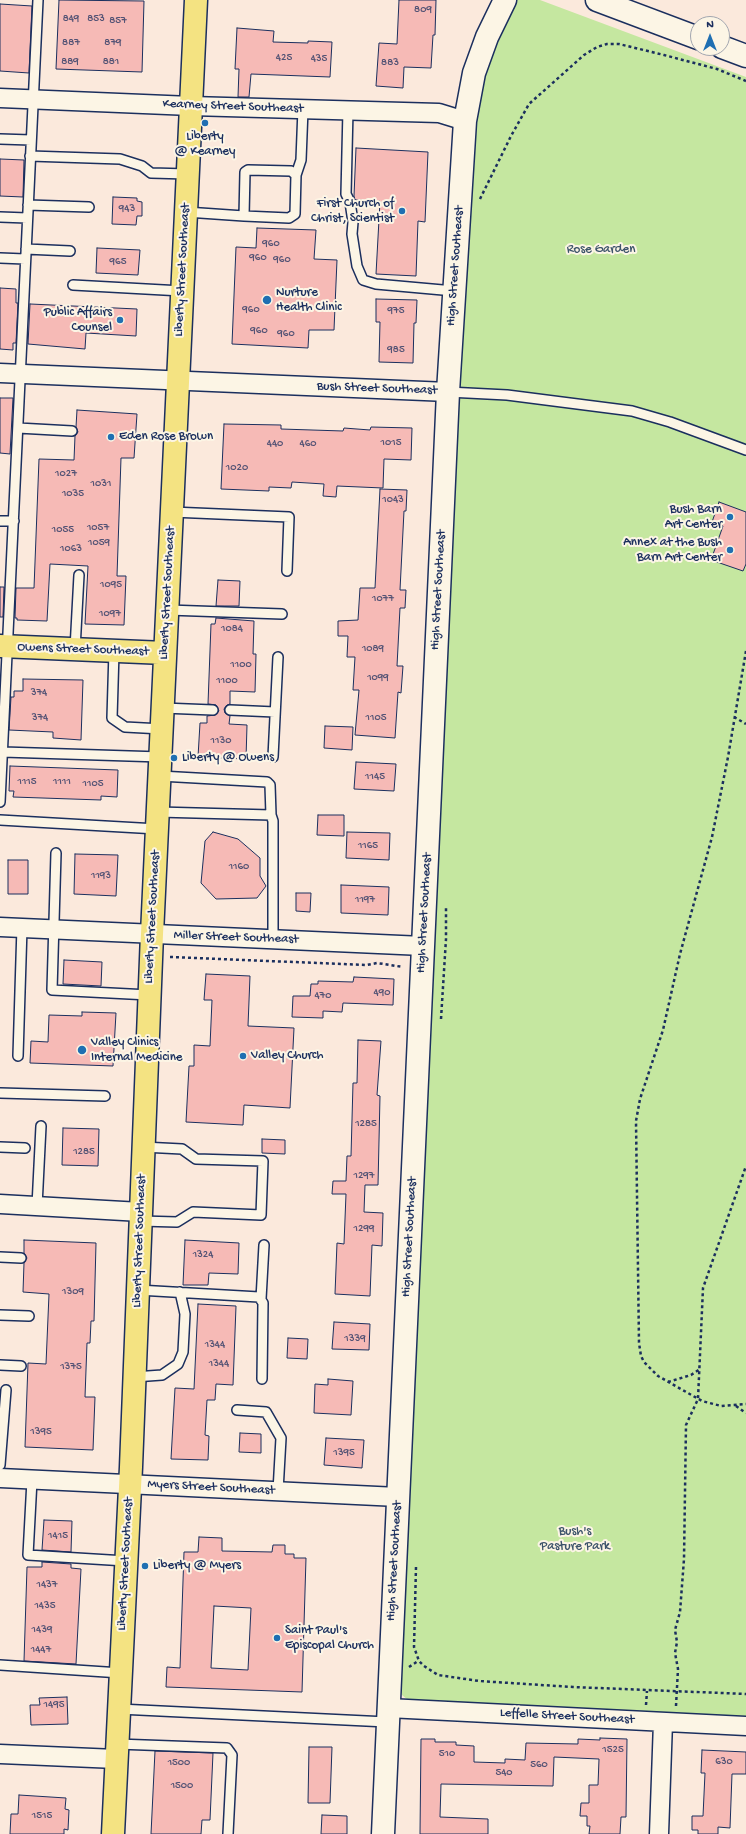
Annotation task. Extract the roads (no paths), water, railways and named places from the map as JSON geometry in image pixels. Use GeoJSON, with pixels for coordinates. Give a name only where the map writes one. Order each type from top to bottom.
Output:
{"type":"FeatureCollection","features":[{"type":"Feature","properties":{"kind":"main road","name":"Liberty Street Southeast"},"geometry":{"type":"LineString","coordinates":[[113,1834],[130,1485],[149,995],[196,0]]}},
{"type":"Feature","properties":{"kind":"main road","name":"Owens Street Southeast"},"geometry":{"type":"LineString","coordinates":[[4,646],[165,653]]}},
{"type":"Feature","properties":{"kind":"street","name":"High Street Southeast"},"geometry":{"type":"LineString","coordinates":[[383,1834],[448,392],[465,121],[474,74],[488,37],[505,0]]}},
{"type":"Feature","properties":{"kind":"street"},"geometry":{"type":"LineString","coordinates":[[597,0],[690,35]]}},
{"type":"Feature","properties":{"kind":"street"},"geometry":{"type":"LineString","coordinates":[[730,50],[746,56]]}},
{"type":"Feature","properties":{"kind":"street","name":"Kearney Street Southeast"},"geometry":{"type":"LineString","coordinates":[[0,98],[191,106],[439,113],[465,121]]}},
{"type":"Feature","properties":{"kind":"street","name":"Bush Street Southeast"},"geometry":{"type":"LineString","coordinates":[[0,373],[448,392]]}},
{"type":"Feature","properties":{"kind":"street","name":"Miller Street Southeast"},"geometry":{"type":"LineString","coordinates":[[0,927],[423,946]]}},
{"type":"Feature","properties":{"kind":"street"},"geometry":{"type":"LineString","coordinates":[[0,1204],[37,1206],[141,1217]]}},
{"type":"Feature","properties":{"kind":"street","name":"Myers Street Southeast"},"geometry":{"type":"LineString","coordinates":[[0,1478],[398,1497]]}},
{"type":"Feature","properties":{"kind":"street","name":"Leffelle Street Southeast"},"geometry":{"type":"LineString","coordinates":[[388,1715],[669,1722],[746,1726]]}},
{"type":"Feature","properties":{"kind":"street"},"geometry":{"type":"LineString","coordinates":[[659,1834],[669,1722]]}},
{"type":"Feature","properties":{"kind":"street"},"geometry":{"type":"LineString","coordinates":[[0,1754],[117,1751]]}},
{"type":"Feature","properties":{"kind":"lane"},"geometry":{"type":"LineString","coordinates":[[0,802],[3,752],[4,646],[14,521],[30,140],[38,0]]}},
{"type":"Feature","properties":{"kind":"lane"},"geometry":{"type":"LineString","coordinates":[[186,212],[289,218],[295,214],[296,175],[301,160],[303,109]]}},
{"type":"Feature","properties":{"kind":"lane"},"geometry":{"type":"LineString","coordinates":[[348,110],[346,194],[350,202],[353,222],[352,234],[357,266],[363,280],[376,284],[455,291]]}},
{"type":"Feature","properties":{"kind":"lane"},"geometry":{"type":"LineString","coordinates":[[0,139],[30,140]]}},
{"type":"Feature","properties":{"kind":"lane"},"geometry":{"type":"LineString","coordinates":[[30,156],[120,159],[142,166],[151,173],[188,174]]}},
{"type":"Feature","properties":{"kind":"lane"},"geometry":{"type":"LineString","coordinates":[[244,216],[245,172],[248,170],[290,171],[296,175]]}},
{"type":"Feature","properties":{"kind":"lane"},"geometry":{"type":"LineString","coordinates":[[28,205],[88,207]]}},
{"type":"Feature","properties":{"kind":"lane"},"geometry":{"type":"LineString","coordinates":[[0,217],[27,218]]}},
{"type":"Feature","properties":{"kind":"lane"},"geometry":{"type":"LineString","coordinates":[[26,249],[70,251]]}},
{"type":"Feature","properties":{"kind":"lane"},"geometry":{"type":"LineString","coordinates":[[0,258],[26,260]]}},
{"type":"Feature","properties":{"kind":"lane"},"geometry":{"type":"LineString","coordinates":[[73,285],[182,290]]}},
{"type":"Feature","properties":{"kind":"lane","name":"Bush Street Southeast"},"geometry":{"type":"LineString","coordinates":[[448,392],[507,396],[632,411],[670,422],[746,450]]}},
{"type":"Feature","properties":{"kind":"lane"},"geometry":{"type":"LineString","coordinates":[[18,428],[72,431]]}},
{"type":"Feature","properties":{"kind":"lane"},"geometry":{"type":"LineString","coordinates":[[172,512],[289,517],[287,571]]}},
{"type":"Feature","properties":{"kind":"lane"},"geometry":{"type":"LineString","coordinates":[[0,521],[14,521]]}},
{"type":"Feature","properties":{"kind":"lane"},"geometry":{"type":"LineString","coordinates":[[75,649],[78,575]]}},
{"type":"Feature","properties":{"kind":"lane"},"geometry":{"type":"LineString","coordinates":[[168,610],[282,614]]}},
{"type":"Feature","properties":{"kind":"lane"},"geometry":{"type":"LineString","coordinates":[[114,651],[112,718],[125,727],[213,710]]}},
{"type":"Feature","properties":{"kind":"lane"},"geometry":{"type":"LineString","coordinates":[[273,757],[278,657]]}},
{"type":"Feature","properties":{"kind":"lane"},"geometry":{"type":"LineString","coordinates":[[230,710],[275,712]]}},
{"type":"Feature","properties":{"kind":"lane"},"geometry":{"type":"LineString","coordinates":[[3,752],[160,766],[268,782],[270,785],[271,815],[273,821],[273,939]]}},
{"type":"Feature","properties":{"kind":"lane"},"geometry":{"type":"LineString","coordinates":[[0,820],[158,820],[271,815]]}},
{"type":"Feature","properties":{"kind":"lane"},"geometry":{"type":"LineString","coordinates":[[56,853],[52,990],[149,995]]}},
{"type":"Feature","properties":{"kind":"lane"},"geometry":{"type":"LineString","coordinates":[[18,1056],[22,928]]}},
{"type":"Feature","properties":{"kind":"lane"},"geometry":{"type":"LineString","coordinates":[[0,1093],[105,1096]]}},
{"type":"Feature","properties":{"kind":"lane"},"geometry":{"type":"LineString","coordinates":[[37,1206],[42,1126]]}},
{"type":"Feature","properties":{"kind":"lane"},"geometry":{"type":"LineString","coordinates":[[0,1147],[25,1148]]}},
{"type":"Feature","properties":{"kind":"lane"},"geometry":{"type":"LineString","coordinates":[[141,1217],[176,1222],[193,1212],[261,1215],[262,1208],[263,1161],[196,1159],[182,1149],[143,1147]]}},
{"type":"Feature","properties":{"kind":"lane"},"geometry":{"type":"LineString","coordinates":[[262,1379],[263,1303],[261,1299],[264,1245]]}},
{"type":"Feature","properties":{"kind":"lane"},"geometry":{"type":"LineString","coordinates":[[0,1257],[21,1258]]}},
{"type":"Feature","properties":{"kind":"lane"},"geometry":{"type":"LineString","coordinates":[[138,1290],[259,1297],[261,1299]]}},
{"type":"Feature","properties":{"kind":"lane"},"geometry":{"type":"LineString","coordinates":[[134,1377],[162,1375],[178,1364],[183,1352],[185,1314],[180,1292]]}},
{"type":"Feature","properties":{"kind":"lane"},"geometry":{"type":"LineString","coordinates":[[0,1315],[29,1316]]}},
{"type":"Feature","properties":{"kind":"lane"},"geometry":{"type":"LineString","coordinates":[[0,1365],[21,1366]]}},
{"type":"Feature","properties":{"kind":"lane"},"geometry":{"type":"LineString","coordinates":[[0,1465],[6,1390]]}},
{"type":"Feature","properties":{"kind":"lane"},"geometry":{"type":"LineString","coordinates":[[237,1410],[266,1412],[281,1438],[278,1491]]}},
{"type":"Feature","properties":{"kind":"lane"},"geometry":{"type":"LineString","coordinates":[[32,1480],[28,1555],[126,1561]]}},
{"type":"Feature","properties":{"kind":"lane"},"geometry":{"type":"LineString","coordinates":[[0,1665],[121,1673]]}},
{"type":"Feature","properties":{"kind":"lane"},"geometry":{"type":"LineString","coordinates":[[119,1709],[388,1715]]}},
{"type":"Feature","properties":{"kind":"lane"},"geometry":{"type":"LineString","coordinates":[[117,1751],[227,1748],[232,1754],[228,1834]]}},
{"type":"Feature","properties":{"kind":"place","name":"Liberty @ Kearney"},"geometry":{"type":"Point","coordinates":[205,123]}},
{"type":"Feature","properties":{"kind":"place","name":"First Church of Christ, Scientist"},"geometry":{"type":"Point","coordinates":[402,211]}},
{"type":"Feature","properties":{"kind":"place","name":"Nurture Health Clinic"},"geometry":{"type":"Point","coordinates":[267,300]}},
{"type":"Feature","properties":{"kind":"place","name":"Public Affairs Counsel"},"geometry":{"type":"Point","coordinates":[120,320]}},
{"type":"Feature","properties":{"kind":"place","name":"Eden Rose Brown"},"geometry":{"type":"Point","coordinates":[111,437]}},
{"type":"Feature","properties":{"kind":"place","name":"Bush Barn Art Center"},"geometry":{"type":"Point","coordinates":[730,517]}},
{"type":"Feature","properties":{"kind":"place","name":"Annex at the Bush Barn Art Center"},"geometry":{"type":"Point","coordinates":[730,550]}},
{"type":"Feature","properties":{"kind":"place","name":"Liberty @ Owens"},"geometry":{"type":"Point","coordinates":[174,758]}},
{"type":"Feature","properties":{"kind":"place","name":"Valley Clinics Internal Medicine"},"geometry":{"type":"Point","coordinates":[82,1050]}},
{"type":"Feature","properties":{"kind":"place","name":"Valley Church"},"geometry":{"type":"Point","coordinates":[243,1056]}},
{"type":"Feature","properties":{"kind":"place","name":"Liberty @ Myers"},"geometry":{"type":"Point","coordinates":[145,1566]}},
{"type":"Feature","properties":{"kind":"place","name":"Saint Paul's Episcopal Church"},"geometry":{"type":"Point","coordinates":[277,1638]}},
{"type":"Feature","properties":{"kind":"park label","name":"Rose Garden"},"geometry":{"type":"Point","coordinates":[601,250]}},
{"type":"Feature","properties":{"kind":"park label","name":"Bush's Pasture Park"},"geometry":{"type":"Point","coordinates":[575,1540]}}]}
